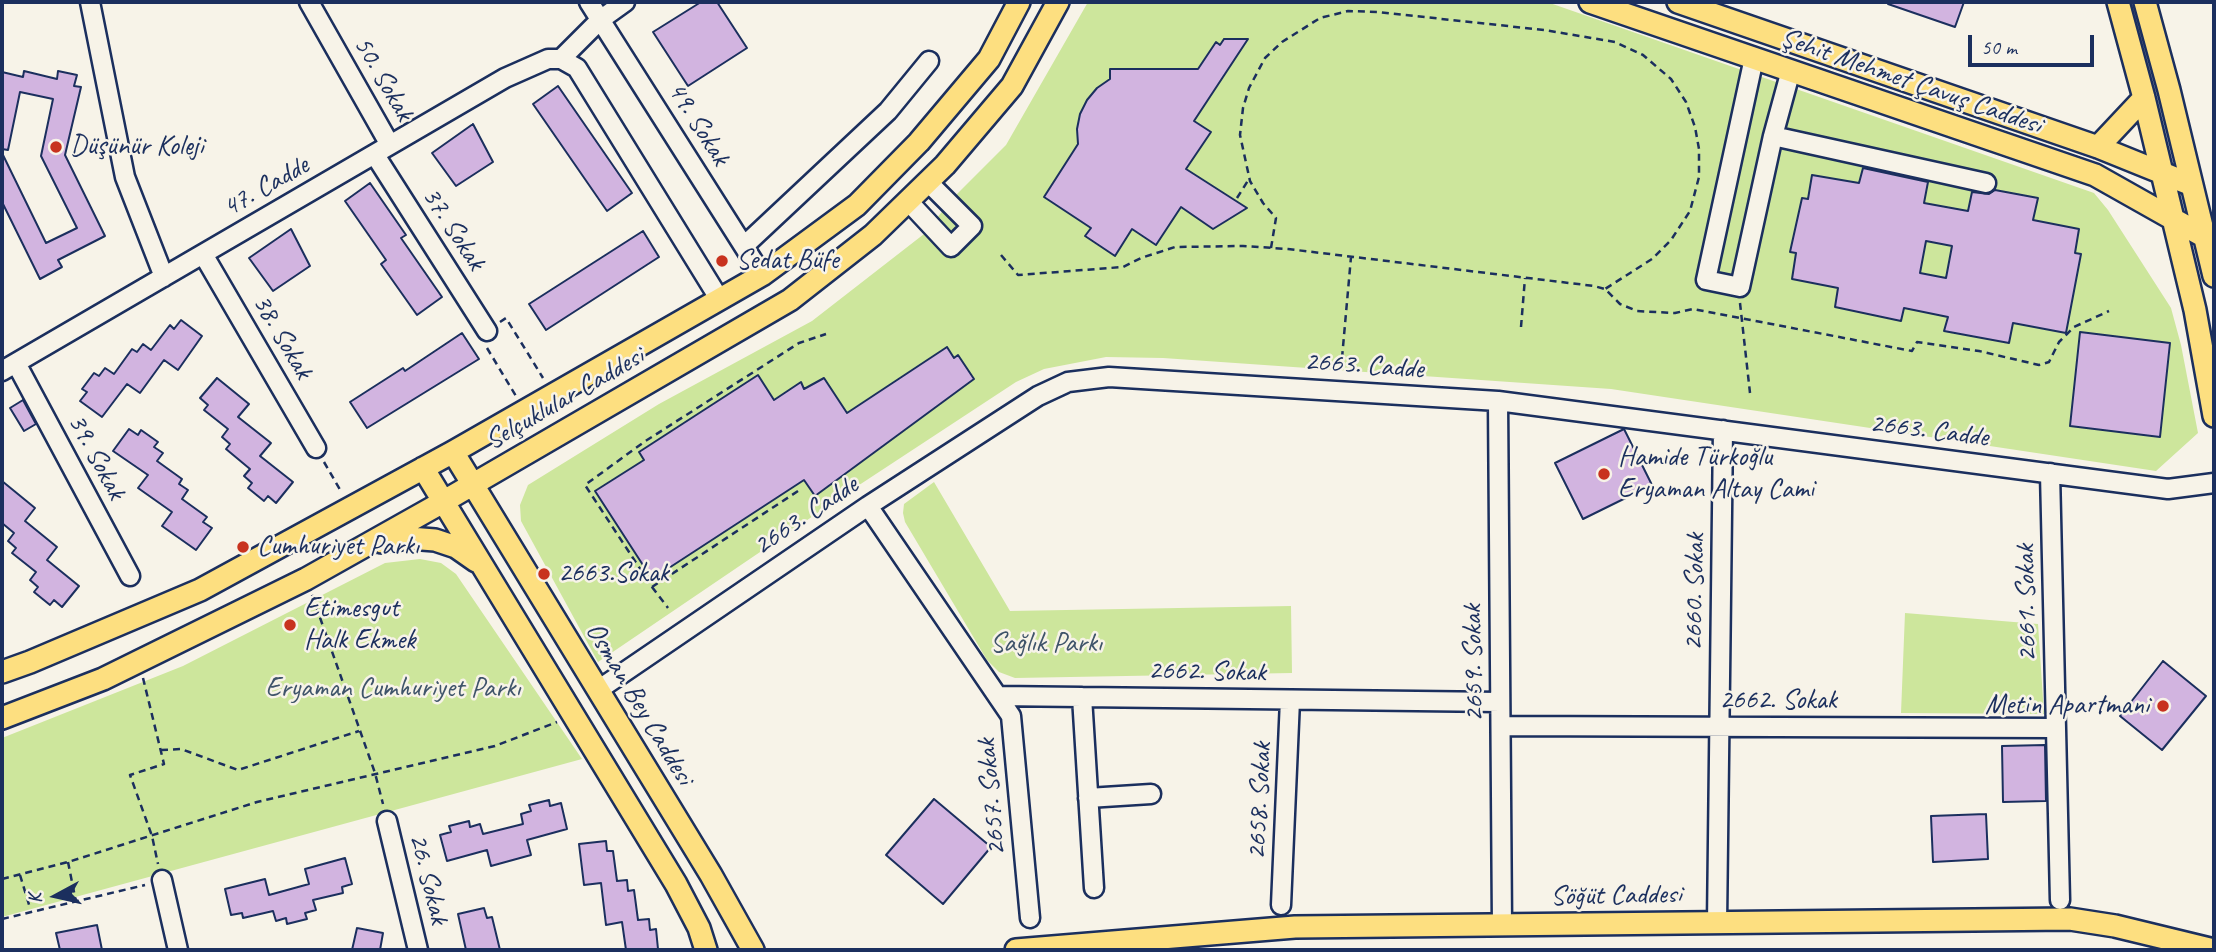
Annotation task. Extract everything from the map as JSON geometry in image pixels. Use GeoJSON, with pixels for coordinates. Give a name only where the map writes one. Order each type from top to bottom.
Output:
{"type":"FeatureCollection","features":[{"type":"Feature","properties":{"kind":"main road","name":"Selçuklular Caddesi"},"geometry":{"type":"LineString","coordinates":[[2,672],[200,590],[453,452],[762,275],[857,205],[919,142],[989,59],[1019,2]]}},
{"type":"Feature","properties":{"kind":"main road","name":"Selçuklular Caddesi"},"geometry":{"type":"LineString","coordinates":[[2,718],[103,679],[306,579],[444,502],[790,300],[873,235],[928,182],[1012,86],[1058,2]]}},
{"type":"Feature","properties":{"kind":"main road","name":"Şehit Mehmet Çavuş Caddesi"},"geometry":{"type":"LineString","coordinates":[[1590,2],[2095,175],[2205,237]]}},
{"type":"Feature","properties":{"kind":"main road","name":"Şehit Mehmet Çavuş Caddesi"},"geometry":{"type":"LineString","coordinates":[[1678,2],[2098,147],[2192,185]]}},
{"type":"Feature","properties":{"kind":"main road"},"geometry":{"type":"LineString","coordinates":[[2118,2],[2195,310],[2214,416]]}},
{"type":"Feature","properties":{"kind":"main road"},"geometry":{"type":"LineString","coordinates":[[2145,2],[2214,276]]}},
{"type":"Feature","properties":{"kind":"main road"},"geometry":{"type":"LineString","coordinates":[[2098,147],[2144,98]]}},
{"type":"Feature","properties":{"kind":"main road"},"geometry":{"type":"LineString","coordinates":[[720,300],[738,331]]}},
{"type":"Feature","properties":{"kind":"main road","name":"Osman Bey Caddesi"},"geometry":{"type":"LineString","coordinates":[[453,452],[711,875],[753,950]]}},
{"type":"Feature","properties":{"kind":"main road"},"geometry":{"type":"LineString","coordinates":[[423,468],[676,884],[699,928],[706,950]]}},
{"type":"Feature","properties":{"kind":"main road"},"geometry":{"type":"LineString","coordinates":[[365,546],[396,539],[435,540],[457,547],[483,567]]}},
{"type":"Feature","properties":{"kind":"main road","name":"Söğüt Caddesi"},"geometry":{"type":"LineString","coordinates":[[1016,950],[1295,927],[2070,919],[2208,943]]}},
{"type":"Feature","properties":{"kind":"street"},"geometry":{"type":"LineString","coordinates":[[90,2],[125,177],[164,277]]}},
{"type":"Feature","properties":{"kind":"street","name":"50. Sokak"},"geometry":{"type":"LineString","coordinates":[[309,2],[383,150]]}},
{"type":"Feature","properties":{"kind":"street","name":"49. Sokak"},"geometry":{"type":"LineString","coordinates":[[589,2],[762,275]]}},
{"type":"Feature","properties":{"kind":"street"},"geometry":{"type":"LineString","coordinates":[[625,2],[600,20],[561,59],[577,68],[720,300]]}},
{"type":"Feature","properties":{"kind":"street"},"geometry":{"type":"LineString","coordinates":[[1754,58],[1706,280],[1740,287],[1773,136],[1791,70]]}},
{"type":"Feature","properties":{"kind":"street","name":"47. Cadde"},"geometry":{"type":"LineString","coordinates":[[9,367],[505,79],[537,63],[561,59]]}},
{"type":"Feature","properties":{"kind":"street"},"geometry":{"type":"LineString","coordinates":[[744,246],[888,111],[929,61]]}},
{"type":"Feature","properties":{"kind":"street"},"geometry":{"type":"LineString","coordinates":[[1773,136],[1986,183]]}},
{"type":"Feature","properties":{"kind":"street","name":"37. Sokak"},"geometry":{"type":"LineString","coordinates":[[383,150],[487,331]]}},
{"type":"Feature","properties":{"kind":"street"},"geometry":{"type":"LineString","coordinates":[[908,201],[951,247],[972,226],[928,182]]}},
{"type":"Feature","properties":{"kind":"street","name":"38. Sokak"},"geometry":{"type":"LineString","coordinates":[[203,254],[316,447]]}},
{"type":"Feature","properties":{"kind":"street","name":"39. Sokak"},"geometry":{"type":"LineString","coordinates":[[9,367],[130,576]]}},
{"type":"Feature","properties":{"kind":"street","name":"2663. Cadde"},"geometry":{"type":"LineString","coordinates":[[598,690],[868,506],[1038,396],[1068,382],[1109,377],[1498,401],[2168,489],[2214,483]]}},
{"type":"Feature","properties":{"kind":"street","name":"2659. Sokak"},"geometry":{"type":"LineString","coordinates":[[1498,401],[1502,925]]}},
{"type":"Feature","properties":{"kind":"street","name":"2660. Sokak"},"geometry":{"type":"LineString","coordinates":[[1717,923],[1723,430]]}},
{"type":"Feature","properties":{"kind":"street","name":"2661. Sokak"},"geometry":{"type":"LineString","coordinates":[[2050,473],[2060,900]]}},
{"type":"Feature","properties":{"kind":"street","name":"2657. Sokak"},"geometry":{"type":"LineString","coordinates":[[868,506],[1011,716],[1030,918]]}},
{"type":"Feature","properties":{"kind":"street","name":"2662. Sokak"},"geometry":{"type":"LineString","coordinates":[[998,696],[1500,702]]}},
{"type":"Feature","properties":{"kind":"street"},"geometry":{"type":"LineString","coordinates":[[1082,697],[1094,888]]}},
{"type":"Feature","properties":{"kind":"street","name":"2658. Sokak"},"geometry":{"type":"LineString","coordinates":[[1281,905],[1290,700]]}},
{"type":"Feature","properties":{"kind":"street","name":"2662. Sokak"},"geometry":{"type":"LineString","coordinates":[[1501,726],[2055,729]]}},
{"type":"Feature","properties":{"kind":"street"},"geometry":{"type":"LineString","coordinates":[[1088,798],[1151,794]]}},
{"type":"Feature","properties":{"kind":"street","name":"26. Sokak"},"geometry":{"type":"LineString","coordinates":[[387,821],[418,950]]}},
{"type":"Feature","properties":{"kind":"street"},"geometry":{"type":"LineString","coordinates":[[162,881],[178,950]]}},
{"type":"Feature","properties":{"kind":"path"},"geometry":{"type":"LineString","coordinates":[[1271,248],[1276,218],[1263,203],[1249,179],[1240,135],[1243,108],[1249,88],[1265,58],[1282,42],[1320,18],[1348,11],[1544,30],[1615,41],[1643,55],[1671,79],[1686,102],[1695,127],[1699,149],[1699,177],[1690,211],[1671,240],[1652,259],[1605,289]]}},
{"type":"Feature","properties":{"kind":"path"},"geometry":{"type":"LineString","coordinates":[[1237,198],[1249,179]]}},
{"type":"Feature","properties":{"kind":"path"},"geometry":{"type":"LineString","coordinates":[[1001,255],[1018,275],[1123,267],[1175,247],[1203,245],[1271,248],[1594,286],[1605,289],[1620,304],[1637,312],[1675,313],[1692,309],[1912,351],[1917,342],[1979,351],[2039,365],[2049,362],[2059,342],[2074,327],[2109,311]]}},
{"type":"Feature","properties":{"kind":"path"},"geometry":{"type":"LineString","coordinates":[[1342,358],[1351,257]]}},
{"type":"Feature","properties":{"kind":"path"},"geometry":{"type":"LineString","coordinates":[[1521,327],[1525,278]]}},
{"type":"Feature","properties":{"kind":"path"},"geometry":{"type":"LineString","coordinates":[[525,411],[480,336],[506,318],[553,395]]}},
{"type":"Feature","properties":{"kind":"path"},"geometry":{"type":"LineString","coordinates":[[1740,318],[1750,393]]}},
{"type":"Feature","properties":{"kind":"path"},"geometry":{"type":"LineString","coordinates":[[668,608],[585,485],[644,442],[799,343],[826,334]]}},
{"type":"Feature","properties":{"kind":"path"},"geometry":{"type":"LineString","coordinates":[[316,447],[351,508]]}},
{"type":"Feature","properties":{"kind":"path"},"geometry":{"type":"LineString","coordinates":[[652,587],[797,491]]}},
{"type":"Feature","properties":{"kind":"path"},"geometry":{"type":"LineString","coordinates":[[306,579],[375,773],[387,821]]}},
{"type":"Feature","properties":{"kind":"path"},"geometry":{"type":"LineString","coordinates":[[2,919],[162,881],[152,836],[130,775],[164,764],[139,661]]}},
{"type":"Feature","properties":{"kind":"path"},"geometry":{"type":"LineString","coordinates":[[2,879],[68,862],[257,802],[495,746],[550,726],[572,712]]}},
{"type":"Feature","properties":{"kind":"path"},"geometry":{"type":"LineString","coordinates":[[161,750],[181,749],[238,770],[359,731]]}},
{"type":"Feature","properties":{"kind":"path"},"geometry":{"type":"LineString","coordinates":[[68,862],[76,902]]}},
{"type":"Feature","properties":{"kind":"path"},"geometry":{"type":"LineString","coordinates":[[20,875],[30,908]]}},
{"type":"Feature","properties":{"kind":"green space"},"geometry":{"type":"Polygon","coordinates":[[[1088,2],[1547,2],[2094,193],[2108,210],[2171,308],[2198,433],[2156,471],[1611,389],[1163,358],[1106,357],[1044,369],[1016,382],[598,662],[521,521],[520,505],[528,485],[659,404],[812,321],[924,234],[953,198],[1006,145],[1088,2]]]}},
{"type":"Feature","properties":{"kind":"green space","name":"Sağlık Parkı"},"geometry":{"type":"Polygon","coordinates":[[[934,482],[1010,611],[1291,606],[1292,673],[1015,678],[999,672],[987,660],[905,522],[904,504],[934,482]]]}},
{"type":"Feature","properties":{"kind":"green space","name":"Eryaman Cumhuriyet Parkı"},"geometry":{"type":"Polygon","coordinates":[[[420,559],[441,563],[456,574],[582,759],[2,917],[2,738],[183,666],[385,563],[420,559]]]}},
{"type":"Feature","properties":{"kind":"green space"},"geometry":{"type":"Polygon","coordinates":[[[1905,613],[2038,624],[2044,714],[1901,713],[1905,613]]]}},
{"type":"Feature","properties":{"kind":"building"},"geometry":{"type":"Polygon","coordinates":[[[701,2],[717,2],[747,48],[688,86],[653,32],[701,2]]]}},
{"type":"Feature","properties":{"kind":"building"},"geometry":{"type":"Polygon","coordinates":[[[1888,2],[1964,2],[1955,27],[1888,2]]]}},
{"type":"Feature","properties":{"kind":"building"},"geometry":{"type":"Polygon","coordinates":[[[1224,39],[1248,39],[1194,121],[1211,132],[1186,169],[1247,208],[1213,229],[1181,207],[1156,245],[1132,229],[1115,256],[1085,236],[1091,228],[1044,197],[1078,144],[1080,114],[1087,100],[1097,88],[1110,79],[1110,69],[1198,69],[1216,42],[1220,45],[1224,39]]]}},
{"type":"Feature","properties":{"kind":"building"},"geometry":{"type":"Polygon","coordinates":[[[24,71],[57,79],[58,71],[77,75],[74,86],[81,87],[65,155],[105,236],[58,260],[62,267],[40,279],[2,202],[2,153],[46,243],[77,228],[41,156],[53,99],[20,92],[8,150],[2,149],[2,72],[23,77],[24,71]]]}},
{"type":"Feature","properties":{"kind":"building"},"geometry":{"type":"Polygon","coordinates":[[[558,86],[632,193],[607,211],[533,104],[558,86]]]}},
{"type":"Feature","properties":{"kind":"building"},"geometry":{"type":"Polygon","coordinates":[[[473,124],[493,162],[456,186],[432,153],[473,124]]]}},
{"type":"Feature","properties":{"kind":"building"},"geometry":{"type":"Polygon","coordinates":[[[1863,168],[1928,182],[1924,203],[1968,211],[1972,192],[1989,194],[1995,190],[2038,198],[2033,220],[2079,229],[2075,253],[2081,254],[2066,333],[2013,323],[2009,343],[1944,331],[1948,317],[1904,308],[1901,321],[1835,307],[1838,288],[1792,279],[1796,253],[1790,252],[1802,198],[1808,199],[1812,175],[1859,183],[1863,168]],[[1926,241],[1920,273],[1946,278],[1952,246],[1926,241]]]}},
{"type":"Feature","properties":{"kind":"building"},"geometry":{"type":"Polygon","coordinates":[[[370,183],[406,235],[401,238],[442,297],[417,315],[381,264],[386,260],[345,201],[370,183]]]}},
{"type":"Feature","properties":{"kind":"building"},"geometry":{"type":"Polygon","coordinates":[[[291,229],[310,266],[273,291],[249,258],[291,229]]]}},
{"type":"Feature","properties":{"kind":"building"},"geometry":{"type":"Polygon","coordinates":[[[643,231],[659,257],[546,330],[529,304],[643,231]]]}},
{"type":"Feature","properties":{"kind":"building"},"geometry":{"type":"Polygon","coordinates":[[[181,320],[202,336],[178,370],[164,360],[140,393],[127,384],[102,417],[80,401],[87,392],[82,389],[94,373],[99,376],[105,368],[114,374],[132,349],[137,352],[143,344],[151,350],[170,325],[174,329],[181,320]]]}},
{"type":"Feature","properties":{"kind":"building"},"geometry":{"type":"Polygon","coordinates":[[[2080,332],[2170,343],[2160,437],[2070,426],[2080,332]]]}},
{"type":"Feature","properties":{"kind":"building"},"geometry":{"type":"Polygon","coordinates":[[[462,333],[479,359],[367,428],[350,402],[403,368],[405,371],[462,333]]]}},
{"type":"Feature","properties":{"kind":"building"},"geometry":{"type":"Polygon","coordinates":[[[947,347],[954,358],[958,355],[974,379],[815,496],[804,480],[652,579],[595,491],[644,460],[639,452],[758,375],[774,400],[801,382],[804,389],[824,378],[847,413],[947,347]]]}},
{"type":"Feature","properties":{"kind":"building"},"geometry":{"type":"Polygon","coordinates":[[[217,378],[249,404],[238,417],[271,443],[260,456],[293,482],[276,503],[268,496],[264,501],[248,488],[252,483],[244,476],[250,469],[226,449],[230,444],[222,437],[228,429],[204,410],[208,405],[200,398],[217,378]]]}},
{"type":"Feature","properties":{"kind":"building"},"geometry":{"type":"Polygon","coordinates":[[[23,400],[36,424],[24,431],[10,408],[23,400]]]}},
{"type":"Feature","properties":{"kind":"building"},"geometry":{"type":"Polygon","coordinates":[[[129,429],[138,435],[141,430],[158,442],[154,447],[163,453],[157,461],[182,479],[179,484],[188,490],[182,499],[207,517],[203,522],[212,528],[196,550],[162,526],[172,512],[138,488],[148,475],[113,451],[129,429]]]}},
{"type":"Feature","properties":{"kind":"building","name":"Hamide Türkoğlu Eryaman Altay Cami"},"geometry":{"type":"Polygon","coordinates":[[[1624,429],[1652,485],[1583,519],[1555,463],[1624,429]]]}},
{"type":"Feature","properties":{"kind":"building"},"geometry":{"type":"Polygon","coordinates":[[[2,481],[35,508],[25,521],[57,547],[47,560],[79,586],[62,607],[54,600],[50,605],[34,592],[38,587],[30,580],[36,572],[12,553],[16,548],[8,541],[14,533],[2,523],[2,481]]]}},
{"type":"Feature","properties":{"kind":"building","name":"Metin Apartmani"},"geometry":{"type":"Polygon","coordinates":[[[2163,661],[2206,696],[2162,750],[2120,716],[2163,661]]]}},
{"type":"Feature","properties":{"kind":"building"},"geometry":{"type":"Polygon","coordinates":[[[2045,745],[2046,801],[2003,802],[2002,746],[2045,745]]]}},
{"type":"Feature","properties":{"kind":"building"},"geometry":{"type":"Polygon","coordinates":[[[934,799],[991,847],[943,904],[886,855],[934,799]]]}},
{"type":"Feature","properties":{"kind":"building"},"geometry":{"type":"Polygon","coordinates":[[[549,800],[550,806],[561,803],[567,829],[527,840],[531,855],[491,866],[487,850],[447,861],[440,835],[451,832],[449,826],[469,821],[470,827],[480,824],[483,834],[523,824],[521,814],[531,811],[529,805],[549,800]]]}},
{"type":"Feature","properties":{"kind":"building"},"geometry":{"type":"Polygon","coordinates":[[[1986,814],[1988,859],[1933,862],[1931,816],[1986,814]]]}},
{"type":"Feature","properties":{"kind":"building"},"geometry":{"type":"Polygon","coordinates":[[[606,841],[607,851],[613,851],[617,881],[627,880],[628,891],[634,890],[638,920],[649,919],[650,930],[656,929],[658,949],[626,950],[622,922],[606,925],[601,883],[584,885],[579,844],[606,841]]]}},
{"type":"Feature","properties":{"kind":"building"},"geometry":{"type":"Polygon","coordinates":[[[345,858],[352,884],[342,887],[343,893],[313,900],[316,910],[305,913],[307,919],[287,924],[286,918],[276,921],[273,911],[243,918],[242,913],[231,915],[225,889],[265,879],[269,895],[309,884],[305,869],[345,858]]]}},
{"type":"Feature","properties":{"kind":"building"},"geometry":{"type":"Polygon","coordinates":[[[484,908],[487,918],[492,917],[500,950],[466,950],[458,914],[484,908]]]}},
{"type":"Feature","properties":{"kind":"building"},"geometry":{"type":"Polygon","coordinates":[[[97,925],[102,950],[60,950],[56,933],[97,925]]]}},
{"type":"Feature","properties":{"kind":"building"},"geometry":{"type":"Polygon","coordinates":[[[357,928],[383,933],[380,950],[352,950],[357,928]]]}},
{"type":"Feature","properties":{"kind":"place","name":"Düşünür Koleji"},"geometry":{"type":"Point","coordinates":[56,147]}},
{"type":"Feature","properties":{"kind":"place","name":"Sedat Büfe"},"geometry":{"type":"Point","coordinates":[722,261]}},
{"type":"Feature","properties":{"kind":"place","name":"Hamide Türkoğlu Eryaman Altay Cami"},"geometry":{"type":"Point","coordinates":[1604,474]}},
{"type":"Feature","properties":{"kind":"place","name":"Cumhuriyet Parkı"},"geometry":{"type":"Point","coordinates":[243,547]}},
{"type":"Feature","properties":{"kind":"place","name":"2663.Sokak"},"geometry":{"type":"Point","coordinates":[544,574]}},
{"type":"Feature","properties":{"kind":"place","name":"Etimesgut Halk Ekmek"},"geometry":{"type":"Point","coordinates":[290,625]}},
{"type":"Feature","properties":{"kind":"place","name":"Metin Apartmani"},"geometry":{"type":"Point","coordinates":[2163,706]}}]}
